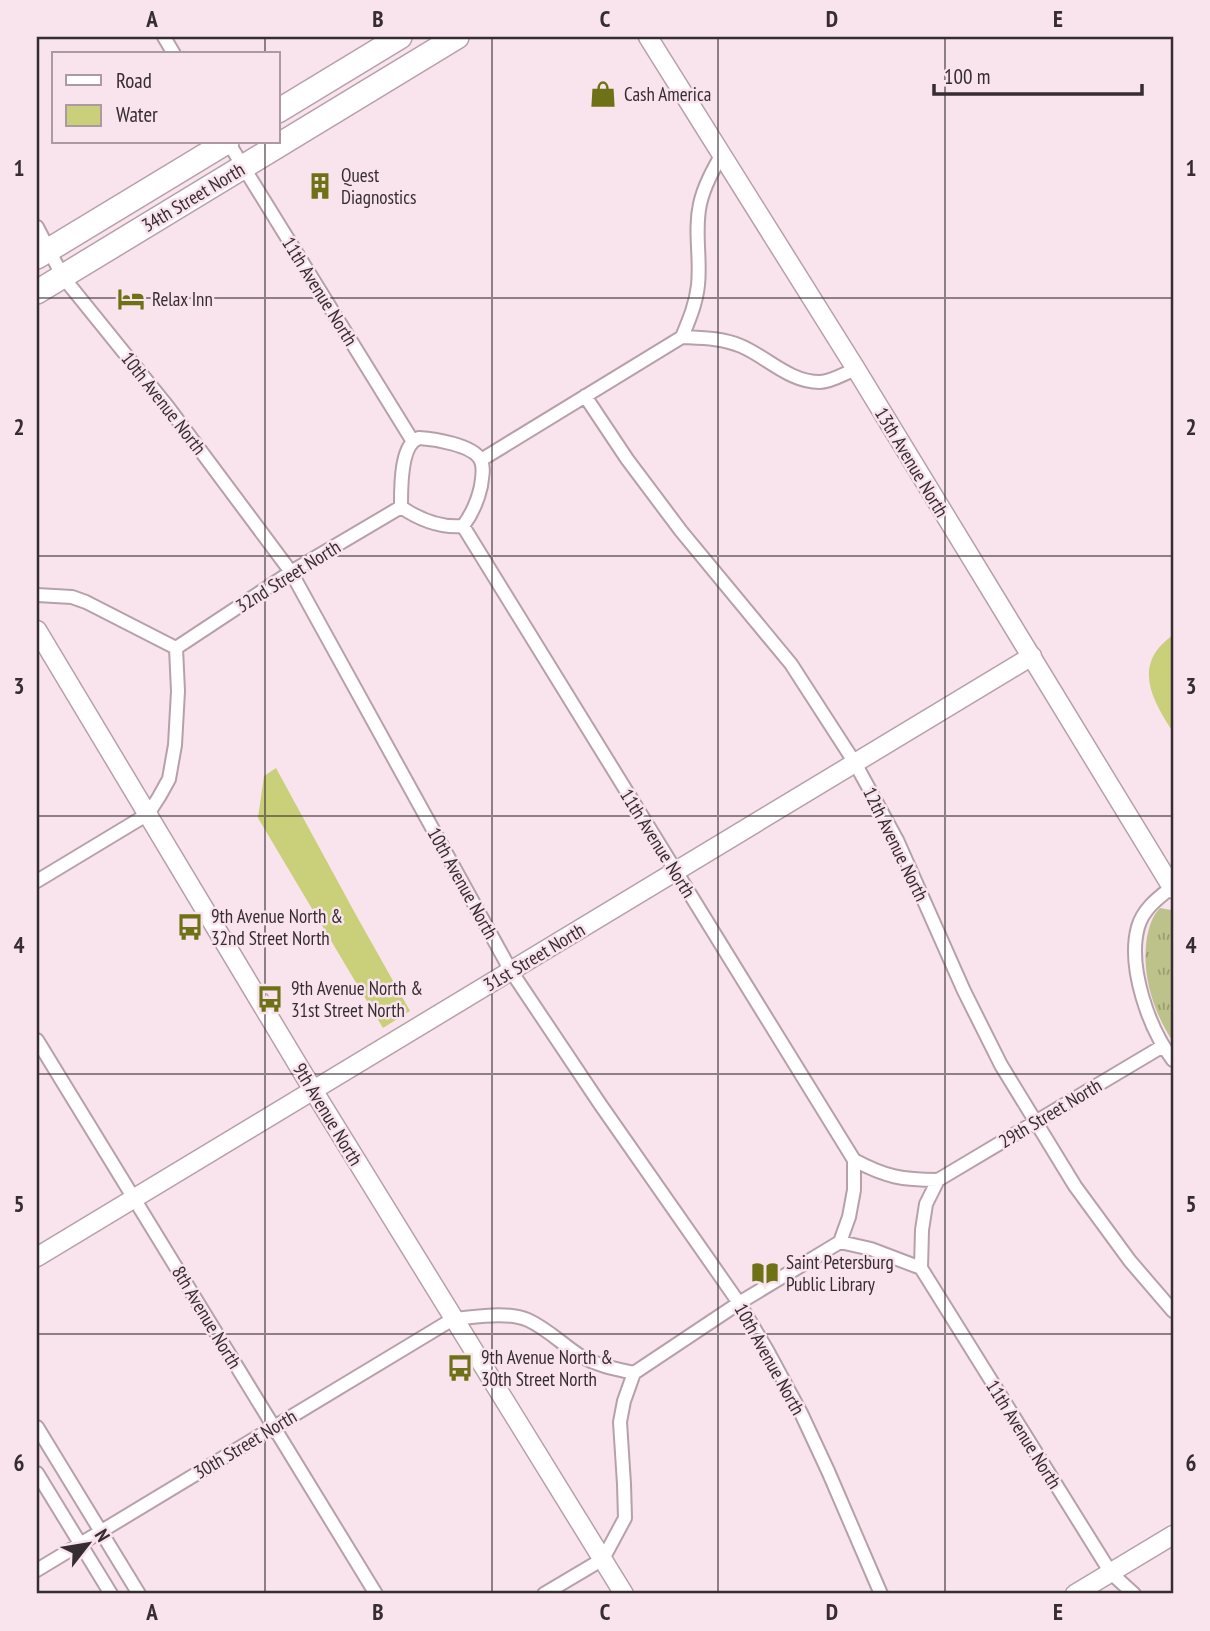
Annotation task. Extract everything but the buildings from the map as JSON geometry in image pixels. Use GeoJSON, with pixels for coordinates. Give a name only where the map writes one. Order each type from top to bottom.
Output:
{"type":"FeatureCollection","features":[{"type":"Feature","properties":{"kind":"highway"},"geometry":{"type":"LineString","coordinates":[[280,110],[400,37]]}},
{"type":"Feature","properties":{"kind":"highway"},"geometry":{"type":"LineString","coordinates":[[407,37],[420,59]]}},
{"type":"Feature","properties":{"kind":"highway","name":"34th Street North"},"geometry":{"type":"LineString","coordinates":[[37,292],[457,37]]}},
{"type":"Feature","properties":{"kind":"highway","name":"34th Street North"},"geometry":{"type":"LineString","coordinates":[[43,254],[225,144]]}},
{"type":"Feature","properties":{"kind":"street","name":"13th Avenue North"},"geometry":{"type":"LineString","coordinates":[[648,37],[856,369],[1172,888]]}},
{"type":"Feature","properties":{"kind":"street","name":"11th Avenue North"},"geometry":{"type":"LineString","coordinates":[[229,144],[412,440]]}},
{"type":"Feature","properties":{"kind":"street"},"geometry":{"type":"LineString","coordinates":[[682,337],[694,307],[698,284],[697,233],[700,205],[708,178],[722,154]]}},
{"type":"Feature","properties":{"kind":"street","name":"10th Avenue North"},"geometry":{"type":"LineString","coordinates":[[37,226],[43,254],[168,407],[291,572],[511,971],[739,1303],[801,1413],[881,1594]]}},
{"type":"Feature","properties":{"kind":"street"},"geometry":{"type":"LineString","coordinates":[[481,460],[682,337],[716,339],[742,346],[770,365],[799,379],[820,382],[856,369]]}},
{"type":"Feature","properties":{"kind":"street","name":"12th Avenue North"},"geometry":{"type":"LineString","coordinates":[[585,396],[627,459],[681,531],[791,664],[855,763],[897,840],[976,1016],[1001,1065],[1074,1186],[1130,1261],[1173,1311]]}},
{"type":"Feature","properties":{"kind":"street"},"geometry":{"type":"LineString","coordinates":[[433,439],[454,444],[475,453],[481,460],[483,471],[480,492],[463,526],[450,527],[431,523],[401,507],[404,463],[412,440],[433,439]]}},
{"type":"Feature","properties":{"kind":"street","name":"32nd Street North"},"geometry":{"type":"LineString","coordinates":[[176,648],[291,572],[401,507]]}},
{"type":"Feature","properties":{"kind":"street","name":"11th Avenue North"},"geometry":{"type":"LineString","coordinates":[[463,526],[855,1160]]}},
{"type":"Feature","properties":{"kind":"street"},"geometry":{"type":"LineString","coordinates":[[37,595],[72,597],[176,648],[178,691],[175,745],[169,779],[148,814],[37,881]]}},
{"type":"Feature","properties":{"kind":"street","name":"9th Avenue North"},"geometry":{"type":"LineString","coordinates":[[37,630],[313,1090],[624,1594]]}},
{"type":"Feature","properties":{"kind":"street","name":"31st Street North"},"geometry":{"type":"LineString","coordinates":[[37,1257],[1032,656]]}},
{"type":"Feature","properties":{"kind":"street"},"geometry":{"type":"LineString","coordinates":[[1172,888],[1150,905],[1138,926],[1135,947],[1137,973],[1145,1004],[1163,1046],[1173,1059]]}},
{"type":"Feature","properties":{"kind":"street","name":"8th Avenue North"},"geometry":{"type":"LineString","coordinates":[[37,1040],[376,1594]]}},
{"type":"Feature","properties":{"kind":"street","name":"29th Street North"},"geometry":{"type":"LineString","coordinates":[[938,1180],[1163,1046]]}},
{"type":"Feature","properties":{"kind":"street"},"geometry":{"type":"LineString","coordinates":[[544,1594],[603,1559],[625,1518],[620,1422],[634,1373],[739,1303],[840,1242],[849,1217],[854,1190],[855,1160],[878,1173],[910,1180],[938,1180],[926,1204],[921,1268],[871,1249],[840,1242]]}},
{"type":"Feature","properties":{"kind":"street","name":"11th Avenue North"},"geometry":{"type":"LineString","coordinates":[[921,1268],[1111,1573],[1133,1594]]}},
{"type":"Feature","properties":{"kind":"street"},"geometry":{"type":"LineString","coordinates":[[453,1319],[495,1315],[527,1320],[582,1356],[606,1367],[634,1373]]}},
{"type":"Feature","properties":{"kind":"street","name":"30th Street North"},"geometry":{"type":"LineString","coordinates":[[37,1570],[453,1319]]}},
{"type":"Feature","properties":{"kind":"street"},"geometry":{"type":"LineString","coordinates":[[37,1427],[139,1594]]}},
{"type":"Feature","properties":{"kind":"street"},"geometry":{"type":"LineString","coordinates":[[37,1473],[111,1594]]}},
{"type":"Feature","properties":{"kind":"street"},"geometry":{"type":"LineString","coordinates":[[1074,1594],[1173,1535]]}},
{"type":"Feature","properties":{"kind":"green space"},"geometry":{"type":"Polygon","coordinates":[[[1160,908],[1173,913],[1173,1042],[1154,1005],[1147,978],[1147,937],[1153,918],[1160,908]]]}},
{"type":"Feature","properties":{"kind":"water"},"geometry":{"type":"Polygon","coordinates":[[[1173,635],[1173,732],[1153,694],[1149,669],[1160,646],[1173,635]]]}},
{"type":"Feature","properties":{"kind":"water"},"geometry":{"type":"Polygon","coordinates":[[[276,768],[410,1011],[383,1028],[258,818],[264,776],[276,768]]]}},
{"type":"Feature","properties":{"kind":"place","name":"Cash America"},"geometry":{"type":"Point","coordinates":[603,94]}},
{"type":"Feature","properties":{"kind":"place","name":"Quest Diagnostics"},"geometry":{"type":"Point","coordinates":[320,186]}},
{"type":"Feature","properties":{"kind":"place","name":"Relax Inn"},"geometry":{"type":"Point","coordinates":[131,299]}},
{"type":"Feature","properties":{"kind":"place","name":"9th Avenue North & 32nd Street North"},"geometry":{"type":"Point","coordinates":[190,927]}},
{"type":"Feature","properties":{"kind":"place","name":"9th Avenue North & 31st Street North"},"geometry":{"type":"Point","coordinates":[270,999]}},
{"type":"Feature","properties":{"kind":"place","name":"Saint Petersburg Public Library"},"geometry":{"type":"Point","coordinates":[765,1273]}},
{"type":"Feature","properties":{"kind":"place","name":"9th Avenue North & 30th Street North"},"geometry":{"type":"Point","coordinates":[460,1368]}}]}
